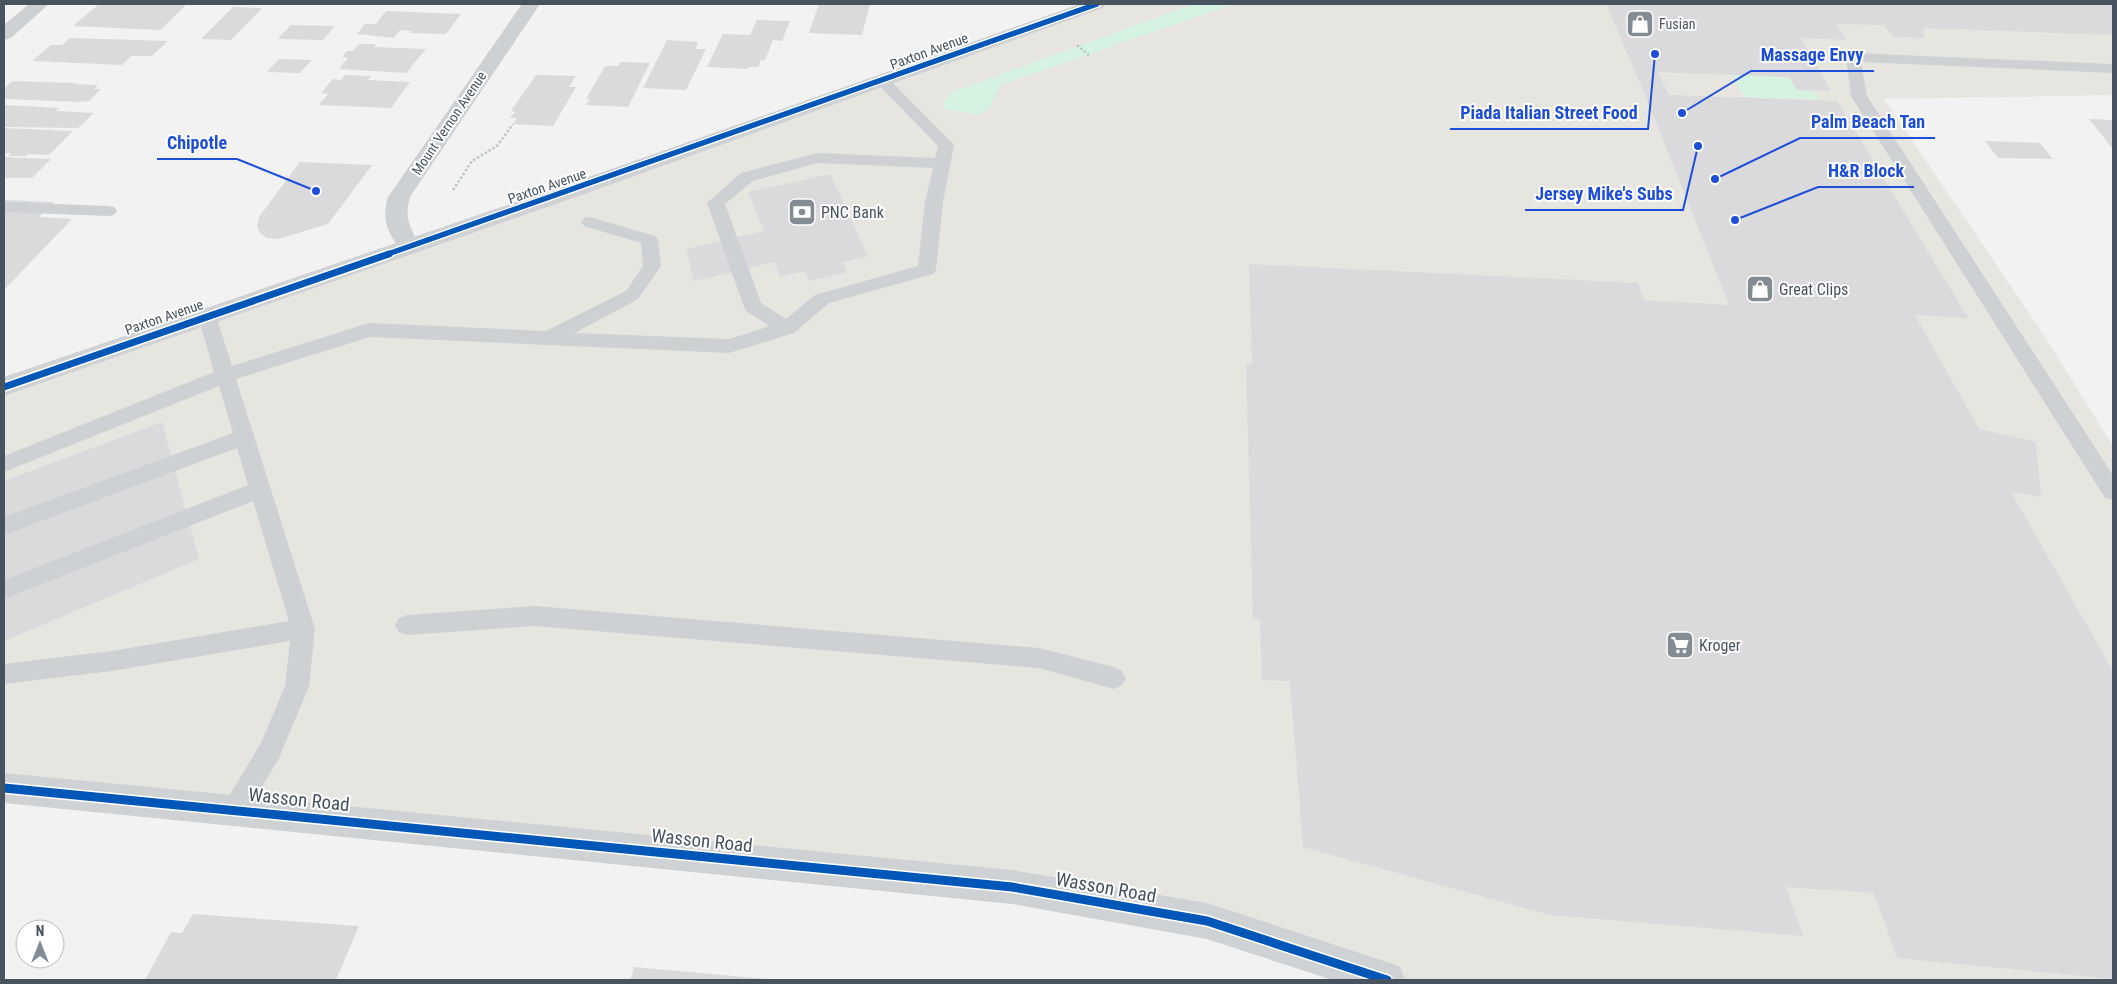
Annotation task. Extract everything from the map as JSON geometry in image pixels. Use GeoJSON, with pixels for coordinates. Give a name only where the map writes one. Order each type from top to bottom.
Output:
{"type":"FeatureCollection","features":[{"type":"Feature","properties":{"kind":"street"},"geometry":{"type":"LineString","coordinates":[[4,34],[40,4]]}},
{"type":"Feature","properties":{"kind":"street","name":"Mount Vernon Avenue"},"geometry":{"type":"LineString","coordinates":[[410,248],[394,227],[395,210],[399,197],[532,4]]}},
{"type":"Feature","properties":{"kind":"street","name":"Paxton Avenue"},"geometry":{"type":"LineString","coordinates":[[4,387],[410,248],[1098,4]]}},
{"type":"Feature","properties":{"kind":"street","name":"Wasson Road"},"geometry":{"type":"LineString","coordinates":[[4,788],[234,809],[1012,887],[1207,921],[1387,980]]}},
{"type":"Feature","properties":{"kind":"lane"},"geometry":{"type":"LineString","coordinates":[[2113,68],[1853,57],[1859,96],[2113,492]]}},
{"type":"Feature","properties":{"kind":"lane"},"geometry":{"type":"LineString","coordinates":[[4,464],[226,375],[369,330],[730,346],[787,328],[822,299],[927,270],[934,202],[946,145],[883,81]]}},
{"type":"Feature","properties":{"kind":"lane"},"geometry":{"type":"LineString","coordinates":[[787,328],[753,307],[716,204],[747,177],[817,158],[942,163]]}},
{"type":"Feature","properties":{"kind":"lane"},"geometry":{"type":"LineString","coordinates":[[4,207],[108,211]]}},
{"type":"Feature","properties":{"kind":"lane"},"geometry":{"type":"LineString","coordinates":[[549,338],[632,295],[652,266],[649,240],[590,222]]}},
{"type":"Feature","properties":{"kind":"lane"},"geometry":{"type":"LineString","coordinates":[[207,316],[303,629],[297,686],[270,750],[234,809]]}},
{"type":"Feature","properties":{"kind":"lane"},"geometry":{"type":"LineString","coordinates":[[4,526],[245,436]]}},
{"type":"Feature","properties":{"kind":"lane"},"geometry":{"type":"LineString","coordinates":[[4,590],[260,489]]}},
{"type":"Feature","properties":{"kind":"lane"},"geometry":{"type":"LineString","coordinates":[[407,625],[535,616],[1039,658],[1114,678]]}},
{"type":"Feature","properties":{"kind":"lane"},"geometry":{"type":"LineString","coordinates":[[4,674],[112,661],[303,629]]}},
{"type":"Feature","properties":{"kind":"path"},"geometry":{"type":"LineString","coordinates":[[1076,44],[1088,54]]}},
{"type":"Feature","properties":{"kind":"path"},"geometry":{"type":"LineString","coordinates":[[453,190],[472,161],[497,146],[513,124]]}},
{"type":"Feature","properties":{"kind":"shaded area"},"geometry":{"type":"Polygon","coordinates":[[[1097,4],[2113,4],[2113,95],[1884,99],[2040,329],[2113,446],[2113,980],[1387,980],[1207,921],[234,809],[4,788],[4,387],[883,81],[1097,4]]]}},
{"type":"Feature","properties":{"kind":"green space"},"geometry":{"type":"Polygon","coordinates":[[[1194,4],[1234,4],[1000,85],[989,109],[977,115],[943,108],[947,94],[1194,4]]]}},
{"type":"Feature","properties":{"kind":"green space"},"geometry":{"type":"Polygon","coordinates":[[[1733,75],[1769,75],[1793,79],[1813,90],[1820,100],[1744,97],[1733,75]]]}},
{"type":"Feature","properties":{"kind":"building"},"geometry":{"type":"Polygon","coordinates":[[[99,4],[187,4],[160,30],[73,26],[99,4]]]}},
{"type":"Feature","properties":{"kind":"building"},"geometry":{"type":"Polygon","coordinates":[[[819,4],[870,4],[862,35],[809,33],[819,4]]]}},
{"type":"Feature","properties":{"kind":"building","name":"Kroger"},"geometry":{"type":"Polygon","coordinates":[[[1606,4],[2113,4],[2113,26],[2111,26],[2113,35],[1923,28],[1924,38],[1893,37],[1884,25],[1836,24],[1847,40],[1801,38],[1831,91],[1797,90],[1789,77],[1658,72],[1669,95],[1837,101],[1968,318],[1915,315],[1979,429],[2036,442],[2041,497],[2011,492],[2113,671],[2113,979],[1897,958],[1874,893],[1786,887],[1803,936],[1550,915],[1303,847],[1290,681],[1262,680],[1260,619],[1253,619],[1246,365],[1252,364],[1249,264],[1638,283],[1644,300],[1729,305],[1645,95],[1606,4]]]}},
{"type":"Feature","properties":{"kind":"building"},"geometry":{"type":"Polygon","coordinates":[[[233,7],[262,8],[231,40],[201,39],[233,7]]]}},
{"type":"Feature","properties":{"kind":"building"},"geometry":{"type":"Polygon","coordinates":[[[386,11],[461,14],[446,34],[410,33],[412,31],[400,30],[394,38],[357,34],[365,24],[376,24],[386,11]]]}},
{"type":"Feature","properties":{"kind":"building"},"geometry":{"type":"Polygon","coordinates":[[[757,20],[790,21],[782,41],[773,40],[765,60],[761,60],[758,67],[748,67],[747,69],[707,67],[723,34],[750,35],[757,20]]]}},
{"type":"Feature","properties":{"kind":"building"},"geometry":{"type":"Polygon","coordinates":[[[291,25],[335,26],[323,40],[278,39],[291,25]]]}},
{"type":"Feature","properties":{"kind":"building"},"geometry":{"type":"Polygon","coordinates":[[[70,38],[168,41],[152,56],[131,56],[122,65],[32,61],[51,45],[62,45],[70,38]]]}},
{"type":"Feature","properties":{"kind":"building"},"geometry":{"type":"Polygon","coordinates":[[[667,40],[698,42],[695,49],[706,49],[686,90],[643,88],[667,40]]]}},
{"type":"Feature","properties":{"kind":"building"},"geometry":{"type":"Polygon","coordinates":[[[359,44],[376,44],[374,47],[426,49],[406,73],[339,69],[348,58],[342,57],[347,51],[353,51],[359,44]]]}},
{"type":"Feature","properties":{"kind":"building"},"geometry":{"type":"Polygon","coordinates":[[[279,59],[312,60],[300,73],[267,72],[279,59]]]}},
{"type":"Feature","properties":{"kind":"building"},"geometry":{"type":"Polygon","coordinates":[[[621,62],[650,63],[628,107],[586,105],[590,99],[586,99],[605,66],[618,66],[621,62]]]}},
{"type":"Feature","properties":{"kind":"building"},"geometry":{"type":"Polygon","coordinates":[[[345,75],[371,76],[368,80],[410,82],[391,108],[319,105],[328,94],[321,93],[333,79],[341,80],[345,75]]]}},
{"type":"Feature","properties":{"kind":"building"},"geometry":{"type":"Polygon","coordinates":[[[536,75],[576,76],[569,87],[576,87],[553,126],[513,124],[517,118],[510,118],[515,112],[511,111],[536,75]]]}},
{"type":"Feature","properties":{"kind":"building"},"geometry":{"type":"Polygon","coordinates":[[[12,81],[76,83],[74,84],[98,85],[94,89],[101,89],[89,101],[81,102],[4,99],[4,89],[12,81]]]}},
{"type":"Feature","properties":{"kind":"building"},"geometry":{"type":"Polygon","coordinates":[[[4,105],[59,108],[56,111],[94,113],[78,128],[4,127],[4,105]]]}},
{"type":"Feature","properties":{"kind":"building"},"geometry":{"type":"Polygon","coordinates":[[[2089,119],[2113,120],[2113,149],[2089,119]]]}},
{"type":"Feature","properties":{"kind":"building"},"geometry":{"type":"Polygon","coordinates":[[[4,128],[73,131],[49,155],[28,154],[26,156],[8,156],[11,153],[4,153],[4,128]]]}},
{"type":"Feature","properties":{"kind":"building"},"geometry":{"type":"Polygon","coordinates":[[[1985,141],[2040,143],[2053,159],[1998,158],[1985,141]]]}},
{"type":"Feature","properties":{"kind":"building"},"geometry":{"type":"Polygon","coordinates":[[[4,157],[51,159],[32,178],[4,178],[4,157]]]}},
{"type":"Feature","properties":{"kind":"building"},"geometry":{"type":"Polygon","coordinates":[[[300,162],[372,165],[328,224],[279,239],[267,238],[260,233],[257,226],[259,217],[300,162]]]}},
{"type":"Feature","properties":{"kind":"building","name":"PNC Bank"},"geometry":{"type":"Polygon","coordinates":[[[830,174],[868,256],[843,262],[847,272],[810,281],[805,271],[780,277],[774,262],[694,281],[686,249],[764,231],[748,192],[830,174]]]}},
{"type":"Feature","properties":{"kind":"building"},"geometry":{"type":"Polygon","coordinates":[[[4,200],[54,202],[39,217],[72,219],[4,290],[4,200]]]}},
{"type":"Feature","properties":{"kind":"building"},"geometry":{"type":"Polygon","coordinates":[[[162,422],[199,559],[4,641],[4,481],[162,422]]]}},
{"type":"Feature","properties":{"kind":"building"},"geometry":{"type":"Polygon","coordinates":[[[193,914],[359,926],[336,980],[145,980],[171,932],[182,933],[193,914]]]}},
{"type":"Feature","properties":{"kind":"building"},"geometry":{"type":"Polygon","coordinates":[[[634,967],[768,979],[768,980],[630,980],[634,967]]]}},
{"type":"Feature","properties":{"kind":"cycle path"},"geometry":{"type":"LineString","coordinates":[[4,387],[568,192],[1097,4]]}},
{"type":"Feature","properties":{"kind":"cycle path"},"geometry":{"type":"LineString","coordinates":[[4,788],[1012,887],[1207,921],[1387,980]]}},
{"type":"Feature","properties":{"kind":"place","name":"Fusian"},"geometry":{"type":"Point","coordinates":[1640,24]}},
{"type":"Feature","properties":{"kind":"place","name":"Piada Italian Street Food"},"geometry":{"type":"Point","coordinates":[1655,54]}},
{"type":"Feature","properties":{"kind":"place","name":"Massage Envy"},"geometry":{"type":"Point","coordinates":[1682,113]}},
{"type":"Feature","properties":{"kind":"place","name":"Jersey Mike's Subs"},"geometry":{"type":"Point","coordinates":[1698,146]}},
{"type":"Feature","properties":{"kind":"place","name":"Palm Beach Tan"},"geometry":{"type":"Point","coordinates":[1715,179]}},
{"type":"Feature","properties":{"kind":"place","name":"Chipotle"},"geometry":{"type":"Point","coordinates":[316,191]}},
{"type":"Feature","properties":{"kind":"place","name":"PNC Bank"},"geometry":{"type":"Point","coordinates":[802,212]}},
{"type":"Feature","properties":{"kind":"place","name":"H&R Block"},"geometry":{"type":"Point","coordinates":[1735,220]}},
{"type":"Feature","properties":{"kind":"place","name":"Great Clips"},"geometry":{"type":"Point","coordinates":[1760,289]}},
{"type":"Feature","properties":{"kind":"place","name":"Kroger"},"geometry":{"type":"Point","coordinates":[1680,645]}}]}
